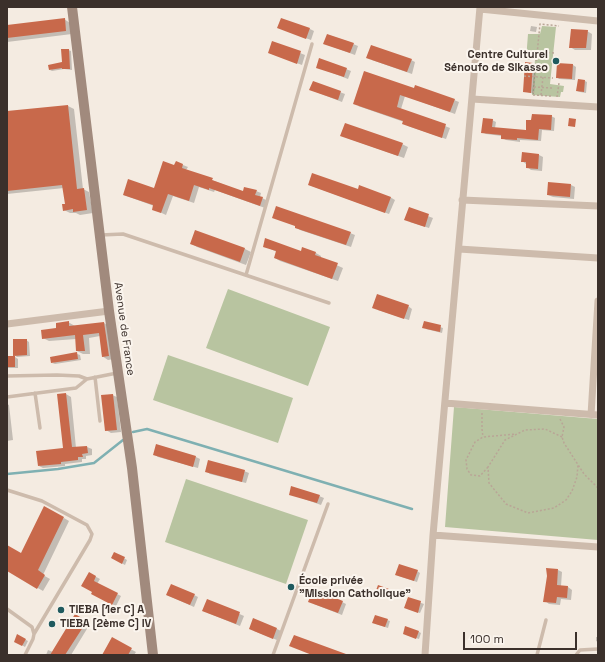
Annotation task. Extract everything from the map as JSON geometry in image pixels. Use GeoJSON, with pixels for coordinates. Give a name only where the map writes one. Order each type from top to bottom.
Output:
{"type":"FeatureCollection","features":[{"type":"Feature","properties":{"kind":"main road","name":"Avenue de France"},"geometry":{"type":"LineString","coordinates":[[72,7],[109,311],[132,468],[153,655]]}},
{"type":"Feature","properties":{"kind":"street"},"geometry":{"type":"LineString","coordinates":[[425,655],[433,535],[480,8],[598,21]]}},
{"type":"Feature","properties":{"kind":"street"},"geometry":{"type":"LineString","coordinates":[[472,99],[598,107]]}},
{"type":"Feature","properties":{"kind":"street"},"geometry":{"type":"LineString","coordinates":[[462,200],[598,206]]}},
{"type":"Feature","properties":{"kind":"street"},"geometry":{"type":"LineString","coordinates":[[458,248],[598,258]]}},
{"type":"Feature","properties":{"kind":"street"},"geometry":{"type":"LineString","coordinates":[[445,403],[594,415],[598,301]]}},
{"type":"Feature","properties":{"kind":"street"},"geometry":{"type":"LineString","coordinates":[[7,324],[109,311]]}},
{"type":"Feature","properties":{"kind":"street"},"geometry":{"type":"LineString","coordinates":[[433,535],[598,547]]}},
{"type":"Feature","properties":{"kind":"lane"},"geometry":{"type":"LineString","coordinates":[[246,275],[312,44]]}},
{"type":"Feature","properties":{"kind":"lane"},"geometry":{"type":"LineString","coordinates":[[100,235],[123,234],[330,303]]}},
{"type":"Feature","properties":{"kind":"lane"},"geometry":{"type":"LineString","coordinates":[[7,376],[57,375],[79,376],[87,379],[118,372]]}},
{"type":"Feature","properties":{"kind":"lane"},"geometry":{"type":"LineString","coordinates":[[95,378],[100,421]]}},
{"type":"Feature","properties":{"kind":"lane"},"geometry":{"type":"LineString","coordinates":[[7,397],[76,388],[87,379]]}},
{"type":"Feature","properties":{"kind":"lane"},"geometry":{"type":"LineString","coordinates":[[35,393],[40,428]]}},
{"type":"Feature","properties":{"kind":"lane"},"geometry":{"type":"LineString","coordinates":[[7,490],[42,501],[87,525],[92,534],[90,540],[34,634],[25,655]]}},
{"type":"Feature","properties":{"kind":"lane"},"geometry":{"type":"LineString","coordinates":[[273,655],[328,504]]}},
{"type":"Feature","properties":{"kind":"lane"},"geometry":{"type":"LineString","coordinates":[[7,609],[32,627],[34,634]]}},
{"type":"Feature","properties":{"kind":"lane"},"geometry":{"type":"LineString","coordinates":[[536,655],[546,620]]}},
{"type":"Feature","properties":{"kind":"lane"},"geometry":{"type":"LineString","coordinates":[[576,655],[580,650],[598,649]]}},
{"type":"Feature","properties":{"kind":"path"},"geometry":{"type":"LineString","coordinates":[[551,96],[533,95],[536,52],[540,24],[560,26]]}},
{"type":"Feature","properties":{"kind":"path"},"geometry":{"type":"LineString","coordinates":[[536,52],[556,54]]}},
{"type":"Feature","properties":{"kind":"path"},"geometry":{"type":"LineString","coordinates":[[524,76],[553,78]]}},
{"type":"Feature","properties":{"kind":"path"},"geometry":{"type":"LineString","coordinates":[[541,95],[543,77]]}},
{"type":"Feature","properties":{"kind":"path"},"geometry":{"type":"LineString","coordinates":[[556,105],[560,83]]}},
{"type":"Feature","properties":{"kind":"path"},"geometry":{"type":"LineString","coordinates":[[533,87],[552,88]]}},
{"type":"Feature","properties":{"kind":"path"},"geometry":{"type":"LineString","coordinates":[[482,405],[483,437]]}},
{"type":"Feature","properties":{"kind":"path"},"geometry":{"type":"LineString","coordinates":[[558,412],[558,416],[564,427],[562,437],[564,443],[584,474],[598,488]]}},
{"type":"Feature","properties":{"kind":"path"},"geometry":{"type":"LineString","coordinates":[[518,434],[483,437],[475,442],[466,460],[467,469],[471,475],[480,476],[488,467],[505,440],[518,434],[525,430],[545,429],[562,437]]}},
{"type":"Feature","properties":{"kind":"path"},"geometry":{"type":"LineString","coordinates":[[488,467],[489,483],[506,504],[528,513],[554,508],[566,500],[572,490],[577,476],[578,464]]}},
{"type":"Feature","properties":{"kind":"green space"},"geometry":{"type":"Polygon","coordinates":[[[542,26],[556,27],[550,84],[564,86],[560,97],[532,95],[535,60],[526,60],[528,34],[540,34],[542,26]]]}},
{"type":"Feature","properties":{"kind":"green space"},"geometry":{"type":"Polygon","coordinates":[[[228,289],[330,327],[308,386],[206,348],[228,289]]]}},
{"type":"Feature","properties":{"kind":"green space"},"geometry":{"type":"Polygon","coordinates":[[[168,355],[293,398],[278,443],[153,400],[168,355]]]}},
{"type":"Feature","properties":{"kind":"green space"},"geometry":{"type":"Polygon","coordinates":[[[454,407],[598,419],[598,540],[445,527],[454,407]]]}},
{"type":"Feature","properties":{"kind":"green space"},"geometry":{"type":"Polygon","coordinates":[[[186,479],[308,520],[286,584],[165,542],[186,479]]]}},
{"type":"Feature","properties":{"kind":"building"},"geometry":{"type":"Polygon","coordinates":[[[65,18],[66,31],[7,38],[7,25],[65,18]]]}},
{"type":"Feature","properties":{"kind":"building"},"geometry":{"type":"Polygon","coordinates":[[[281,18],[310,28],[306,39],[277,28],[281,18]]]}},
{"type":"Feature","properties":{"kind":"building"},"geometry":{"type":"Polygon","coordinates":[[[571,29],[588,30],[586,48],[569,48],[571,29]]]}},
{"type":"Feature","properties":{"kind":"building"},"geometry":{"type":"Polygon","coordinates":[[[327,34],[354,43],[350,53],[323,44],[327,34]]]}},
{"type":"Feature","properties":{"kind":"building"},"geometry":{"type":"Polygon","coordinates":[[[272,41],[301,51],[297,64],[268,53],[272,41]]]}},
{"type":"Feature","properties":{"kind":"building"},"geometry":{"type":"Polygon","coordinates":[[[371,45],[412,59],[407,72],[366,58],[371,45]]]}},
{"type":"Feature","properties":{"kind":"building"},"geometry":{"type":"Polygon","coordinates":[[[61,49],[69,49],[70,69],[62,68],[49,70],[48,65],[62,62],[61,49]]]}},
{"type":"Feature","properties":{"kind":"building"},"geometry":{"type":"Polygon","coordinates":[[[319,58],[347,68],[344,77],[316,68],[319,58]]]}},
{"type":"Feature","properties":{"kind":"building"},"geometry":{"type":"Polygon","coordinates":[[[525,62],[533,63],[531,93],[523,92],[525,62]]]}},
{"type":"Feature","properties":{"kind":"building"},"geometry":{"type":"Polygon","coordinates":[[[557,63],[573,64],[572,79],[556,78],[557,63]]]}},
{"type":"Feature","properties":{"kind":"building"},"geometry":{"type":"Polygon","coordinates":[[[364,71],[414,88],[415,85],[455,99],[450,112],[400,95],[397,107],[446,124],[442,138],[402,124],[403,121],[353,104],[364,71]]]}},
{"type":"Feature","properties":{"kind":"building"},"geometry":{"type":"Polygon","coordinates":[[[578,79],[585,80],[584,92],[576,91],[578,79]]]}},
{"type":"Feature","properties":{"kind":"building"},"geometry":{"type":"Polygon","coordinates":[[[313,81],[341,91],[338,100],[309,90],[313,81]]]}},
{"type":"Feature","properties":{"kind":"building"},"geometry":{"type":"Polygon","coordinates":[[[68,105],[77,189],[84,188],[87,210],[73,212],[73,209],[63,211],[62,204],[65,204],[62,185],[7,191],[7,111],[68,105]]]}},
{"type":"Feature","properties":{"kind":"building"},"geometry":{"type":"Polygon","coordinates":[[[532,114],[552,115],[551,130],[539,129],[538,140],[517,138],[517,140],[501,139],[501,135],[481,133],[483,118],[493,119],[492,127],[526,130],[526,120],[531,120],[532,114]]]}},
{"type":"Feature","properties":{"kind":"building"},"geometry":{"type":"Polygon","coordinates":[[[569,118],[576,119],[575,127],[568,126],[569,118]]]}},
{"type":"Feature","properties":{"kind":"building"},"geometry":{"type":"Polygon","coordinates":[[[345,123],[403,143],[398,156],[340,136],[345,123]]]}},
{"type":"Feature","properties":{"kind":"building"},"geometry":{"type":"Polygon","coordinates":[[[522,152],[539,154],[538,169],[526,168],[526,162],[521,162],[522,152]]]}},
{"type":"Feature","properties":{"kind":"building"},"geometry":{"type":"Polygon","coordinates":[[[163,161],[174,165],[176,161],[183,164],[182,168],[213,178],[212,180],[243,191],[244,187],[257,190],[255,195],[263,197],[260,206],[209,188],[209,190],[194,185],[189,201],[168,194],[161,213],[152,210],[153,205],[123,195],[128,179],[154,188],[163,161]]]}},
{"type":"Feature","properties":{"kind":"building"},"geometry":{"type":"Polygon","coordinates":[[[312,173],[358,189],[359,185],[391,197],[385,213],[308,185],[312,173]]]}},
{"type":"Feature","properties":{"kind":"building"},"geometry":{"type":"Polygon","coordinates":[[[548,182],[571,184],[570,197],[547,195],[548,182]]]}},
{"type":"Feature","properties":{"kind":"building"},"geometry":{"type":"Polygon","coordinates":[[[276,206],[351,232],[346,245],[295,228],[295,226],[272,218],[276,206]]]}},
{"type":"Feature","properties":{"kind":"building"},"geometry":{"type":"Polygon","coordinates":[[[409,207],[429,214],[425,227],[404,220],[409,207]]]}},
{"type":"Feature","properties":{"kind":"building"},"geometry":{"type":"Polygon","coordinates":[[[195,230],[245,248],[240,262],[190,244],[195,230]]]}},
{"type":"Feature","properties":{"kind":"building"},"geometry":{"type":"Polygon","coordinates":[[[265,238],[301,251],[302,247],[316,252],[315,255],[338,263],[332,279],[274,258],[276,251],[263,247],[265,238]]]}},
{"type":"Feature","properties":{"kind":"building"},"geometry":{"type":"Polygon","coordinates":[[[377,294],[409,305],[404,319],[372,308],[377,294]]]}},
{"type":"Feature","properties":{"kind":"building"},"geometry":{"type":"Polygon","coordinates":[[[69,321],[69,326],[104,322],[109,356],[102,357],[99,333],[83,335],[85,351],[76,351],[75,335],[42,339],[41,330],[56,328],[56,323],[69,321]]]}},
{"type":"Feature","properties":{"kind":"building"},"geometry":{"type":"Polygon","coordinates":[[[424,321],[441,325],[440,332],[422,328],[424,321]]]}},
{"type":"Feature","properties":{"kind":"building"},"geometry":{"type":"Polygon","coordinates":[[[13,339],[27,339],[27,355],[13,356],[13,339]]]}},
{"type":"Feature","properties":{"kind":"building"},"geometry":{"type":"Polygon","coordinates":[[[77,352],[78,359],[51,363],[50,357],[77,352]]]}},
{"type":"Feature","properties":{"kind":"building"},"geometry":{"type":"Polygon","coordinates":[[[7,356],[15,356],[15,367],[7,367],[7,356]]]}},
{"type":"Feature","properties":{"kind":"building"},"geometry":{"type":"Polygon","coordinates":[[[66,393],[72,447],[87,446],[88,453],[82,454],[83,457],[78,457],[78,460],[61,462],[61,464],[38,466],[36,451],[63,448],[57,394],[66,393]]]}},
{"type":"Feature","properties":{"kind":"building"},"geometry":{"type":"Polygon","coordinates":[[[113,394],[117,430],[105,431],[101,395],[113,394]]]}},
{"type":"Feature","properties":{"kind":"building"},"geometry":{"type":"Polygon","coordinates":[[[156,444],[196,456],[193,467],[153,455],[156,444]]]}},
{"type":"Feature","properties":{"kind":"building"},"geometry":{"type":"Polygon","coordinates":[[[208,460],[245,470],[242,482],[205,472],[208,460]]]}},
{"type":"Feature","properties":{"kind":"building"},"geometry":{"type":"Polygon","coordinates":[[[291,486],[320,495],[317,503],[289,495],[291,486]]]}},
{"type":"Feature","properties":{"kind":"building"},"geometry":{"type":"Polygon","coordinates":[[[44,506],[64,517],[38,570],[45,575],[37,589],[7,571],[7,545],[21,553],[44,506]]]}},
{"type":"Feature","properties":{"kind":"building"},"geometry":{"type":"Polygon","coordinates":[[[114,552],[125,557],[122,564],[111,558],[114,552]]]}},
{"type":"Feature","properties":{"kind":"building"},"geometry":{"type":"Polygon","coordinates":[[[399,564],[418,570],[414,581],[395,575],[399,564]]]}},
{"type":"Feature","properties":{"kind":"building"},"geometry":{"type":"Polygon","coordinates":[[[546,568],[558,569],[557,585],[568,586],[567,598],[557,597],[556,603],[543,602],[547,576],[546,568]]]}},
{"type":"Feature","properties":{"kind":"building"},"geometry":{"type":"Polygon","coordinates":[[[89,572],[96,576],[94,581],[118,593],[112,605],[91,594],[92,592],[81,586],[89,572]]]}},
{"type":"Feature","properties":{"kind":"building"},"geometry":{"type":"Polygon","coordinates":[[[171,584],[195,594],[190,605],[166,595],[171,584]]]}},
{"type":"Feature","properties":{"kind":"building"},"geometry":{"type":"Polygon","coordinates":[[[378,585],[389,589],[387,597],[375,593],[378,585]]]}},
{"type":"Feature","properties":{"kind":"building"},"geometry":{"type":"Polygon","coordinates":[[[313,589],[343,601],[338,613],[308,602],[313,589]]]}},
{"type":"Feature","properties":{"kind":"building"},"geometry":{"type":"Polygon","coordinates":[[[408,597],[421,601],[418,613],[404,608],[408,597]]]}},
{"type":"Feature","properties":{"kind":"building"},"geometry":{"type":"Polygon","coordinates":[[[207,599],[240,612],[236,624],[202,611],[207,599]]]}},
{"type":"Feature","properties":{"kind":"building"},"geometry":{"type":"Polygon","coordinates":[[[75,614],[87,621],[65,655],[50,655],[75,614]]]}},
{"type":"Feature","properties":{"kind":"building"},"geometry":{"type":"Polygon","coordinates":[[[375,615],[388,619],[385,627],[372,623],[375,615]]]}},
{"type":"Feature","properties":{"kind":"building"},"geometry":{"type":"Polygon","coordinates":[[[253,618],[277,628],[273,639],[249,629],[253,618]]]}},
{"type":"Feature","properties":{"kind":"building"},"geometry":{"type":"Polygon","coordinates":[[[405,626],[419,631],[416,639],[403,634],[405,626]]]}},
{"type":"Feature","properties":{"kind":"building"},"geometry":{"type":"Polygon","coordinates":[[[17,634],[26,639],[22,646],[14,642],[17,634]]]}},
{"type":"Feature","properties":{"kind":"building"},"geometry":{"type":"Polygon","coordinates":[[[294,635],[346,655],[312,655],[289,646],[294,635]]]}},
{"type":"Feature","properties":{"kind":"building"},"geometry":{"type":"Polygon","coordinates":[[[112,637],[132,648],[128,655],[102,655],[112,637]]]}},
{"type":"Feature","properties":{"kind":"waterway"},"geometry":{"type":"LineString","coordinates":[[133,432],[147,429],[412,509]]}},
{"type":"Feature","properties":{"kind":"waterway"},"geometry":{"type":"LineString","coordinates":[[7,474],[58,469],[94,463],[123,440]]}},
{"type":"Feature","properties":{"kind":"place","name":"Centre Culturel Sénoufo de Sikasso"},"geometry":{"type":"Point","coordinates":[556,61]}},
{"type":"Feature","properties":{"kind":"place","name":"École privée \"Mission Catholique\""},"geometry":{"type":"Point","coordinates":[291,587]}},
{"type":"Feature","properties":{"kind":"place","name":"TIEBA [1er C] A"},"geometry":{"type":"Point","coordinates":[61,610]}},
{"type":"Feature","properties":{"kind":"place","name":"TIEBA [2ème C] IV"},"geometry":{"type":"Point","coordinates":[52,624]}}]}
